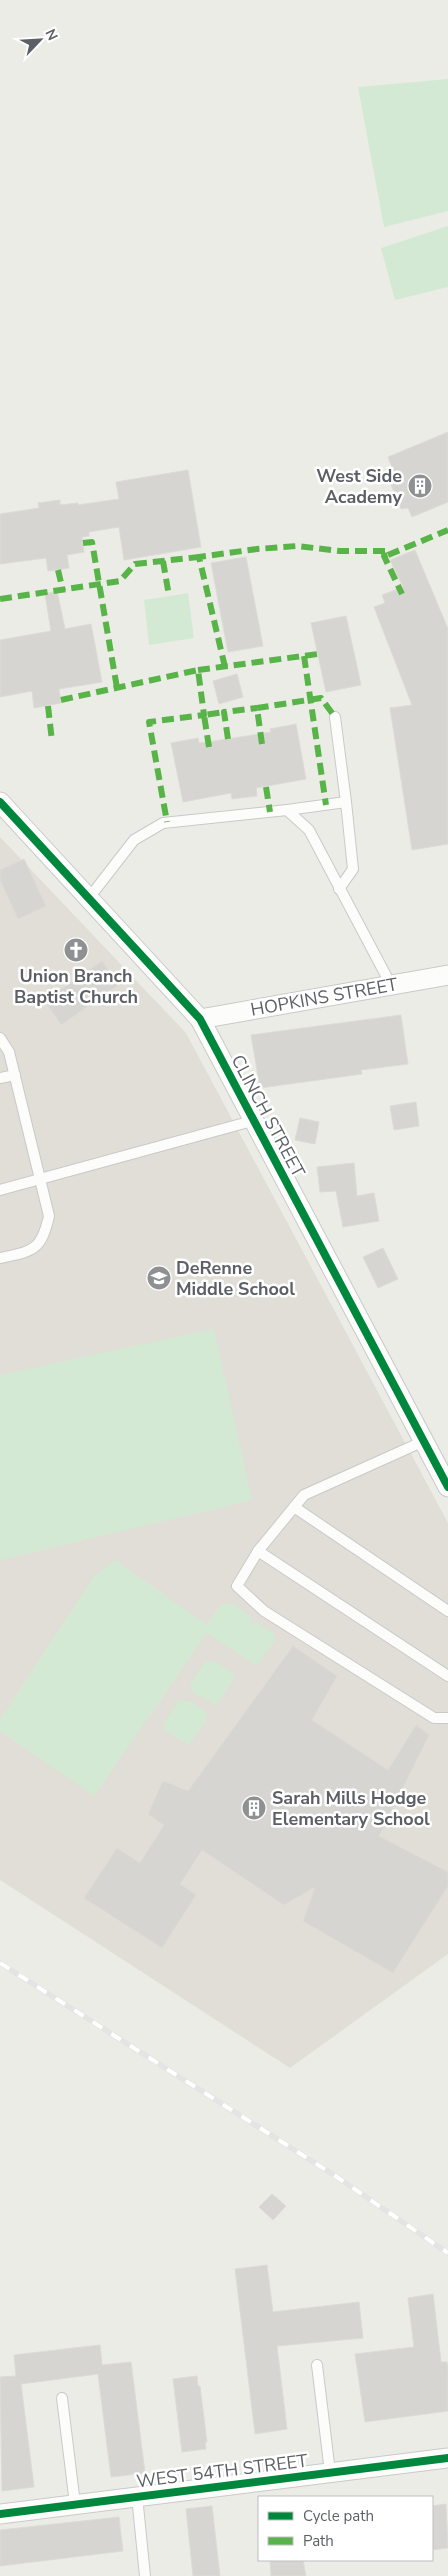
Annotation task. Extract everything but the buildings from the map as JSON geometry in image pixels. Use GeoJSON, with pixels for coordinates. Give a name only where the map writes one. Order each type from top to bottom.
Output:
{"type":"FeatureCollection","features":[{"type":"Feature","properties":{"kind":"street","name":"CLINCH STREET"},"geometry":{"type":"LineString","coordinates":[[0,802],[200,1019],[448,1487]]}},
{"type":"Feature","properties":{"kind":"street","name":"HOPKINS STREET"},"geometry":{"type":"LineString","coordinates":[[200,1019],[448,975]]}},
{"type":"Feature","properties":{"kind":"street","name":"WEST 54TH STREET"},"geometry":{"type":"LineString","coordinates":[[0,2514],[448,2458]]}},
{"type":"Feature","properties":{"kind":"lane"},"geometry":{"type":"LineString","coordinates":[[335,717],[353,869],[339,889]]}},
{"type":"Feature","properties":{"kind":"lane"},"geometry":{"type":"LineString","coordinates":[[88,898],[134,840],[163,823],[346,802]]}},
{"type":"Feature","properties":{"kind":"lane"},"geometry":{"type":"LineString","coordinates":[[287,810],[309,830],[391,985]]}},
{"type":"Feature","properties":{"kind":"lane"},"geometry":{"type":"LineString","coordinates":[[0,1038],[10,1052],[49,1216],[44,1236],[31,1251],[0,1258]]}},
{"type":"Feature","properties":{"kind":"lane"},"geometry":{"type":"LineString","coordinates":[[0,1078],[15,1075]]}},
{"type":"Feature","properties":{"kind":"lane"},"geometry":{"type":"LineString","coordinates":[[0,1190],[252,1120]]}},
{"type":"Feature","properties":{"kind":"lane"},"geometry":{"type":"LineString","coordinates":[[424,1442],[304,1495],[258,1551],[237,1586],[257,1605],[434,1718],[448,1718]]}},
{"type":"Feature","properties":{"kind":"lane"},"geometry":{"type":"LineString","coordinates":[[294,1507],[448,1611]]}},
{"type":"Feature","properties":{"kind":"lane"},"geometry":{"type":"LineString","coordinates":[[258,1551],[448,1676]]}},
{"type":"Feature","properties":{"kind":"lane"},"geometry":{"type":"LineString","coordinates":[[317,2365],[330,2472]]}},
{"type":"Feature","properties":{"kind":"lane"},"geometry":{"type":"LineString","coordinates":[[62,2398],[75,2504]]}},
{"type":"Feature","properties":{"kind":"lane"},"geometry":{"type":"LineString","coordinates":[[137,2496],[145,2576]]}},
{"type":"Feature","properties":{"kind":"shaded area","name":"DeRenne Middle School"},"geometry":{"type":"Polygon","coordinates":[[[0,837],[186,1033],[448,1523],[448,1954],[290,2068],[0,1880],[0,837]]]}},
{"type":"Feature","properties":{"kind":"green space"},"geometry":{"type":"Polygon","coordinates":[[[448,79],[448,211],[384,227],[358,87],[448,79]]]}},
{"type":"Feature","properties":{"kind":"green space"},"geometry":{"type":"Polygon","coordinates":[[[448,226],[448,287],[395,300],[381,248],[448,226]]]}},
{"type":"Feature","properties":{"kind":"green space"},"geometry":{"type":"Polygon","coordinates":[[[188,593],[194,638],[149,645],[144,600],[188,593]]]}},
{"type":"Feature","properties":{"kind":"green space"},"geometry":{"type":"Polygon","coordinates":[[[214,1329],[252,1500],[0,1560],[0,1375],[214,1329]]]}},
{"type":"Feature","properties":{"kind":"green space"},"geometry":{"type":"Polygon","coordinates":[[[115,1560],[207,1625],[221,1604],[233,1604],[251,1616],[250,1623],[258,1623],[275,1635],[275,1640],[257,1666],[207,1633],[94,1796],[0,1731],[0,1720],[94,1576],[115,1560]]]}},
{"type":"Feature","properties":{"kind":"green space"},"geometry":{"type":"Polygon","coordinates":[[[205,1662],[217,1662],[234,1674],[234,1679],[216,1705],[191,1691],[191,1683],[205,1662]]]}},
{"type":"Feature","properties":{"kind":"green space"},"geometry":{"type":"Polygon","coordinates":[[[178,1701],[190,1701],[207,1713],[207,1719],[189,1745],[164,1730],[164,1723],[178,1701]]]}},
{"type":"Feature","properties":{"kind":"railway"},"geometry":{"type":"LineString","coordinates":[[0,1963],[334,2175],[448,2253]]}},
{"type":"Feature","properties":{"kind":"marked path"},"geometry":{"type":"LineString","coordinates":[[388,555],[448,530]]}},
{"type":"Feature","properties":{"kind":"marked path"},"geometry":{"type":"LineString","coordinates":[[83,543],[92,542],[117,688]]}},
{"type":"Feature","properties":{"kind":"marked path"},"geometry":{"type":"LineString","coordinates":[[225,667],[199,557],[297,546],[340,551],[386,551],[388,555],[384,556],[402,594]]}},
{"type":"Feature","properties":{"kind":"marked path"},"geometry":{"type":"LineString","coordinates":[[0,599],[120,581],[135,564],[199,557]]}},
{"type":"Feature","properties":{"kind":"marked path"},"geometry":{"type":"LineString","coordinates":[[163,561],[169,596]]}},
{"type":"Feature","properties":{"kind":"marked path"},"geometry":{"type":"LineString","coordinates":[[58,570],[63,591]]}},
{"type":"Feature","properties":{"kind":"marked path"},"geometry":{"type":"LineString","coordinates":[[198,670],[318,654]]}},
{"type":"Feature","properties":{"kind":"marked path"},"geometry":{"type":"LineString","coordinates":[[304,656],[326,805]]}},
{"type":"Feature","properties":{"kind":"marked path"},"geometry":{"type":"LineString","coordinates":[[61,700],[198,670],[204,715],[149,722],[167,822]]}},
{"type":"Feature","properties":{"kind":"marked path"},"geometry":{"type":"LineString","coordinates":[[262,744],[257,708],[321,698],[335,717]]}},
{"type":"Feature","properties":{"kind":"marked path"},"geometry":{"type":"LineString","coordinates":[[48,706],[52,741]]}},
{"type":"Feature","properties":{"kind":"marked path"},"geometry":{"type":"LineString","coordinates":[[228,739],[224,712],[257,708]]}},
{"type":"Feature","properties":{"kind":"marked path"},"geometry":{"type":"LineString","coordinates":[[209,747],[204,715],[224,712]]}},
{"type":"Feature","properties":{"kind":"marked path"},"geometry":{"type":"LineString","coordinates":[[266,787],[270,812]]}},
{"type":"Feature","properties":{"kind":"cycle path"},"geometry":{"type":"LineString","coordinates":[[0,802],[200,1019],[448,1487]]}},
{"type":"Feature","properties":{"kind":"cycle path"},"geometry":{"type":"LineString","coordinates":[[0,2514],[448,2458]]}},
{"type":"Feature","properties":{"kind":"place","name":"West Side Academy"},"geometry":{"type":"Point","coordinates":[420,486]}},
{"type":"Feature","properties":{"kind":"place","name":"Union Branch Baptist Church"},"geometry":{"type":"Point","coordinates":[76,950]}},
{"type":"Feature","properties":{"kind":"place","name":"DeRenne Middle School"},"geometry":{"type":"Point","coordinates":[159,1278]}},
{"type":"Feature","properties":{"kind":"place","name":"Sarah Mills Hodge Elementary School"},"geometry":{"type":"Point","coordinates":[254,1808]}}]}
